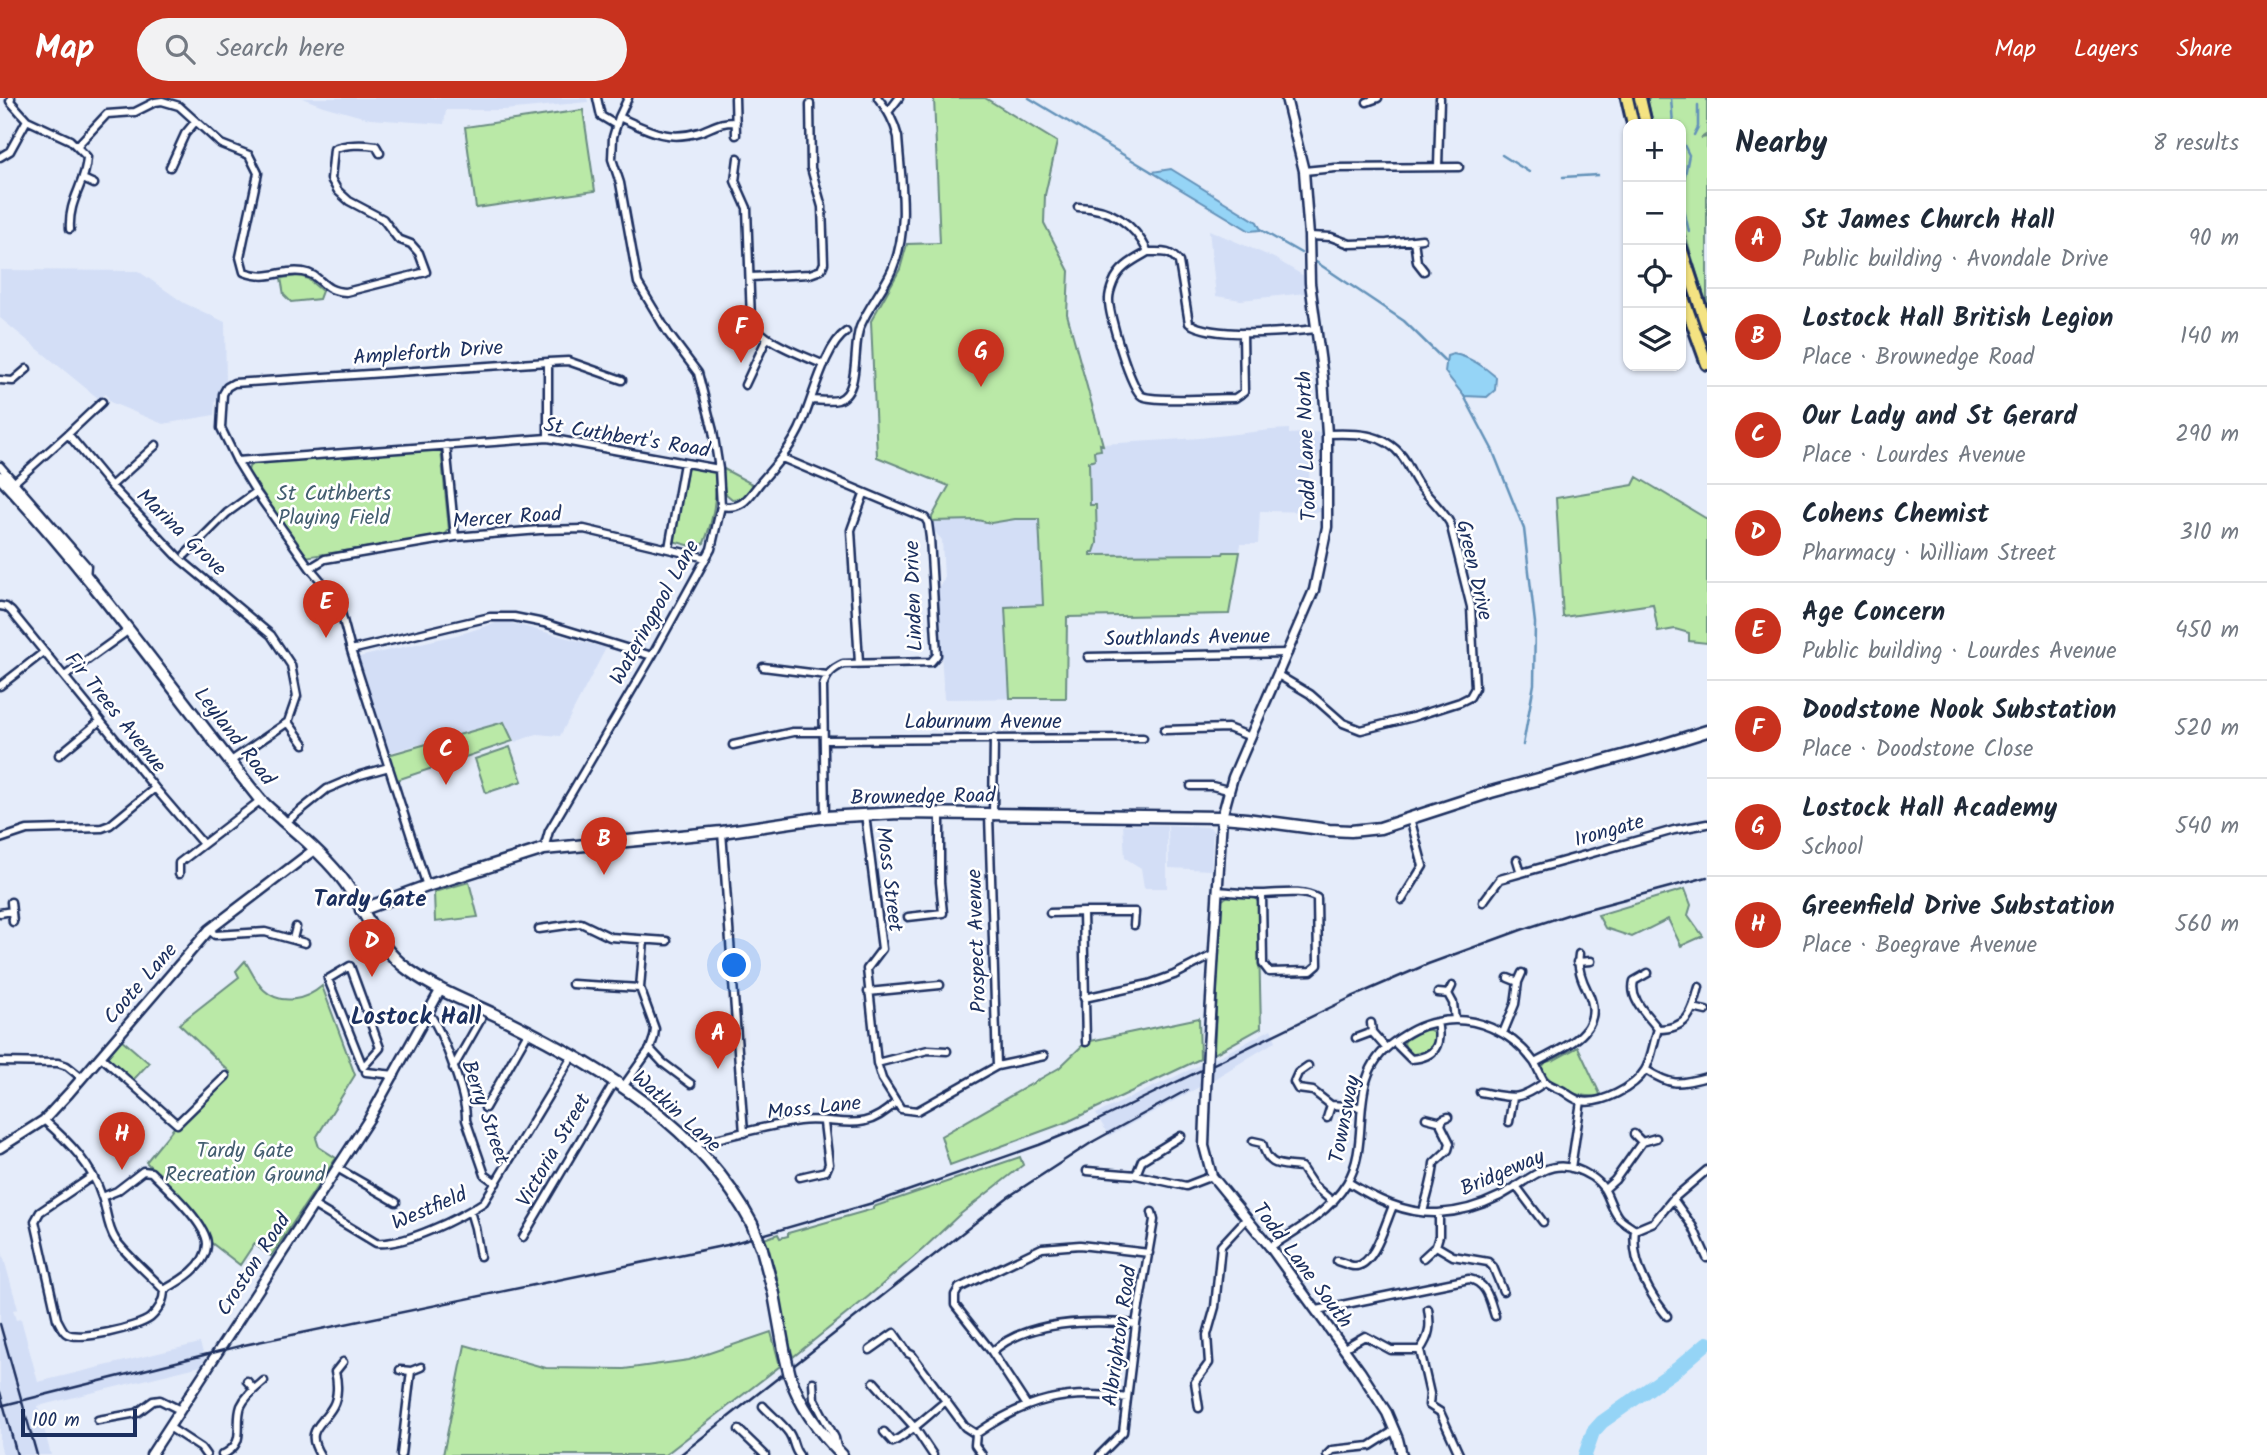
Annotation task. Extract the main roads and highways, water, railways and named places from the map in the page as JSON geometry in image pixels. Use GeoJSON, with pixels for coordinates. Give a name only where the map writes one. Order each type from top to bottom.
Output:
{"type":"FeatureCollection","features":[{"type":"Feature","properties":{"kind":"highway"},"geometry":{"type":"LineString","coordinates":[[1627,98],[1632,119]]}},
{"type":"Feature","properties":{"kind":"highway"},"geometry":{"type":"LineString","coordinates":[[1640,98],[1645,119]]}},
{"type":"Feature","properties":{"kind":"highway"},"geometry":{"type":"LineString","coordinates":[[1686,263],[1707,327]]}},
{"type":"Feature","properties":{"kind":"highway"},"geometry":{"type":"LineString","coordinates":[[1686,306],[1707,364]]}},
{"type":"Feature","properties":{"kind":"main road","name":"Leyland Road"},"geometry":{"type":"LineString","coordinates":[[0,477],[12,485],[261,800],[315,849],[341,877],[361,910]]}},
{"type":"Feature","properties":{"kind":"main road","name":"Brownedge Road"},"geometry":{"type":"LineString","coordinates":[[361,910],[544,849],[722,832],[825,817],[940,813],[1222,817],[1316,829],[1351,831],[1380,828],[1491,792],[1707,731]]}},
{"type":"Feature","properties":{"kind":"main road","name":"Watkin Lane"},"geometry":{"type":"LineString","coordinates":[[361,910],[391,956],[413,974],[528,1031],[619,1084],[693,1145],[738,1199],[752,1224],[774,1294],[790,1376],[799,1399],[839,1453]]}},
{"type":"Feature","properties":{"kind":"water"},"geometry":{"type":"Polygon","coordinates":[[[1171,169],[1257,222],[1261,230],[1250,231],[1152,172],[1171,169]]]}},
{"type":"Feature","properties":{"kind":"water"},"geometry":{"type":"Polygon","coordinates":[[[1453,354],[1492,373],[1496,377],[1495,390],[1487,397],[1464,396],[1445,372],[1447,356],[1453,354]]]}},
{"type":"Feature","properties":{"kind":"waterway"},"geometry":{"type":"LineString","coordinates":[[1029,98],[1152,172]]}},
{"type":"Feature","properties":{"kind":"waterway"},"geometry":{"type":"LineString","coordinates":[[1671,98],[1673,119]]}},
{"type":"Feature","properties":{"kind":"waterway"},"geometry":{"type":"LineString","coordinates":[[1694,135],[1698,127],[1698,105]]}},
{"type":"Feature","properties":{"kind":"waterway"},"geometry":{"type":"LineString","coordinates":[[1686,149],[1689,155],[1686,170]]}},
{"type":"Feature","properties":{"kind":"waterway"},"geometry":{"type":"LineString","coordinates":[[1502,155],[1529,172]]}},
{"type":"Feature","properties":{"kind":"waterway"},"geometry":{"type":"LineString","coordinates":[[1563,177],[1598,175]]}},
{"type":"Feature","properties":{"kind":"waterway"},"geometry":{"type":"LineString","coordinates":[[1686,218],[1689,232]]}},
{"type":"Feature","properties":{"kind":"waterway"},"geometry":{"type":"LineString","coordinates":[[1261,230],[1301,253]]}},
{"type":"Feature","properties":{"kind":"waterway"},"geometry":{"type":"LineString","coordinates":[[1316,262],[1404,321],[1446,362]]}},
{"type":"Feature","properties":{"kind":"waterway"},"geometry":{"type":"LineString","coordinates":[[1464,396],[1492,449],[1524,529],[1535,623],[1534,684],[1523,745]]}},
{"type":"Feature","properties":{"kind":"waterway"},"geometry":{"type":"LineString","coordinates":[[1585,1455],[1593,1432],[1602,1422],[1677,1369],[1707,1343]]}},
{"type":"Feature","properties":{"kind":"railway"},"geometry":{"type":"LineString","coordinates":[[0,1406],[244,1345],[727,1245],[876,1202],[1039,1145],[1090,1124],[1352,997],[1428,964],[1573,913],[1707,877]]}},
{"type":"Feature","properties":{"kind":"railway"},"geometry":{"type":"LineString","coordinates":[[680,1455],[1008,1197],[1094,1141],[1187,1090]]}},
{"type":"Feature","properties":{"kind":"railway"},"geometry":{"type":"LineString","coordinates":[[0,1324],[37,1455]]}},
{"type":"Feature","properties":{"kind":"railway"},"geometry":{"type":"LineString","coordinates":[[0,1392],[17,1455]]}},
{"type":"Feature","properties":{"kind":"place","name":"Doodstone Nook Substation"},"geometry":{"type":"Point","coordinates":[741,363]}},
{"type":"Feature","properties":{"kind":"place","name":"Lostock Hall Academy"},"geometry":{"type":"Point","coordinates":[981,387]}},
{"type":"Feature","properties":{"kind":"place","name":"Age Concern"},"geometry":{"type":"Point","coordinates":[326,638]}},
{"type":"Feature","properties":{"kind":"place","name":"Our Lady and St Gerard"},"geometry":{"type":"Point","coordinates":[446,785]}},
{"type":"Feature","properties":{"kind":"place","name":"Lostock Hall British Legion"},"geometry":{"type":"Point","coordinates":[604,875]}},
{"type":"Feature","properties":{"kind":"place","name":"Cohens Chemist"},"geometry":{"type":"Point","coordinates":[372,977]}},
{"type":"Feature","properties":{"kind":"place","name":"St James Church Hall"},"geometry":{"type":"Point","coordinates":[718,1069]}},
{"type":"Feature","properties":{"kind":"place","name":"Greenfield Drive Substation"},"geometry":{"type":"Point","coordinates":[122,1170]}},
{"type":"Feature","properties":{"kind":"district","name":"Tardy Gate"},"geometry":{"type":"Point","coordinates":[370,898]}},
{"type":"Feature","properties":{"kind":"district","name":"Lostock Hall"},"geometry":{"type":"Point","coordinates":[416,1016]}},
{"type":"Feature","properties":{"kind":"park label","name":"St Cuthberts Playing Field"},"geometry":{"type":"Point","coordinates":[334,505]}},
{"type":"Feature","properties":{"kind":"park label","name":"Tardy Gate Recreation Ground"},"geometry":{"type":"Point","coordinates":[245,1162]}}]}
